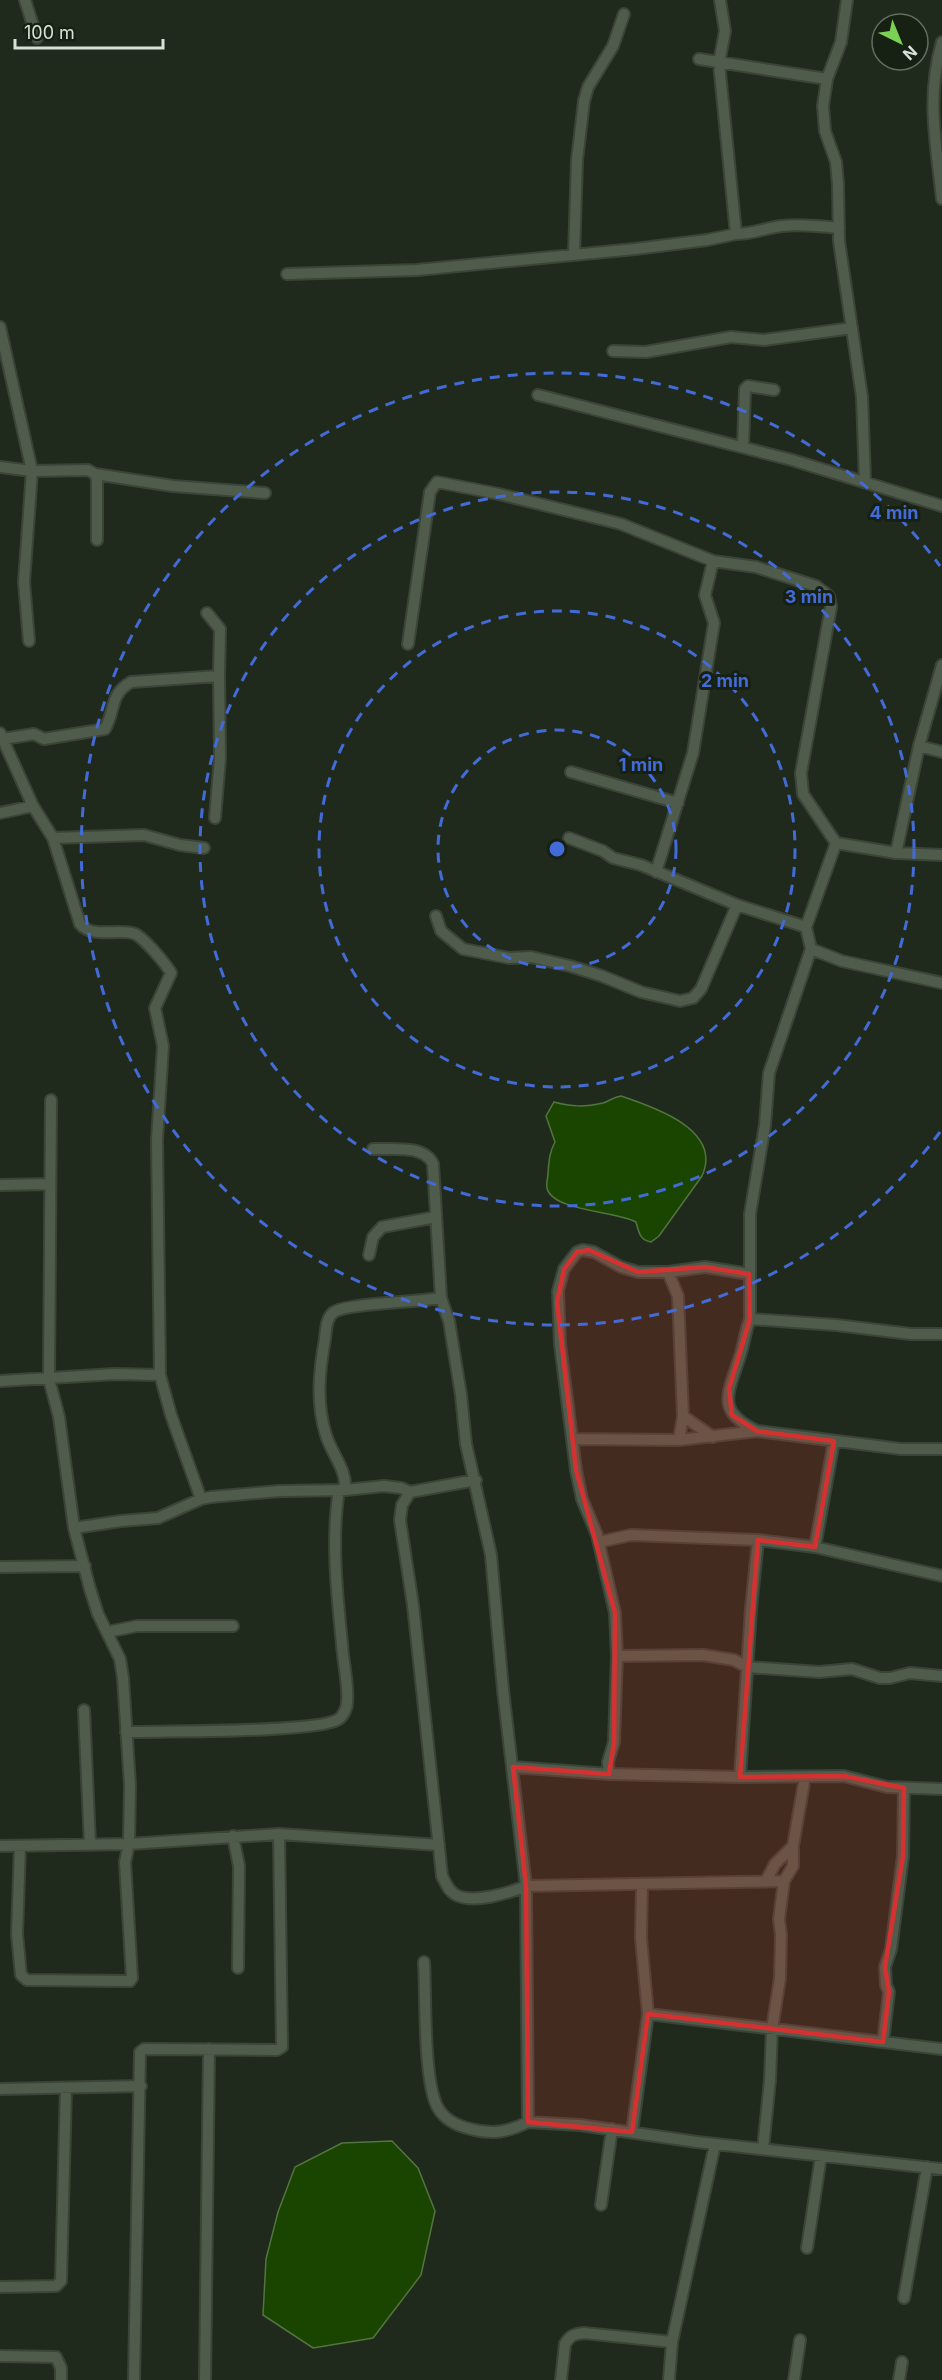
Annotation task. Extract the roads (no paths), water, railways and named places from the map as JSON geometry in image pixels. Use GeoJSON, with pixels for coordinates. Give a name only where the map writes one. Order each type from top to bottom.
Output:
{"type":"FeatureCollection","features":[{"type":"Feature","properties":{"kind":"street"},"geometry":{"type":"LineString","coordinates":[[25,0],[37,38]]}},
{"type":"Feature","properties":{"kind":"street"},"geometry":{"type":"LineString","coordinates":[[720,0],[725,31],[719,63],[736,234]]}},
{"type":"Feature","properties":{"kind":"street"},"geometry":{"type":"LineString","coordinates":[[847,0],[841,42],[827,79],[823,106],[825,131],[836,162],[839,228],[862,397],[865,480]]}},
{"type":"Feature","properties":{"kind":"street"},"geometry":{"type":"LineString","coordinates":[[574,255],[577,160],[584,102],[588,87],[613,46],[624,14]]}},
{"type":"Feature","properties":{"kind":"street"},"geometry":{"type":"LineString","coordinates":[[942,42],[935,70],[942,199]]}},
{"type":"Feature","properties":{"kind":"street"},"geometry":{"type":"LineString","coordinates":[[699,60],[827,79]]}},
{"type":"Feature","properties":{"kind":"street"},"geometry":{"type":"LineString","coordinates":[[286,274],[417,270],[707,240],[784,226],[839,228]]}},
{"type":"Feature","properties":{"kind":"street"},"geometry":{"type":"LineString","coordinates":[[0,327],[32,471],[24,582],[29,641]]}},
{"type":"Feature","properties":{"kind":"street"},"geometry":{"type":"LineString","coordinates":[[613,351],[646,352],[731,337],[764,340],[852,328]]}},
{"type":"Feature","properties":{"kind":"street"},"geometry":{"type":"LineString","coordinates":[[743,447],[745,389],[748,386],[774,390]]}},
{"type":"Feature","properties":{"kind":"street"},"geometry":{"type":"LineString","coordinates":[[538,395],[865,480],[942,506]]}},
{"type":"Feature","properties":{"kind":"street"},"geometry":{"type":"LineString","coordinates":[[0,467],[32,471],[88,470],[95,474],[173,486],[265,493]]}},
{"type":"Feature","properties":{"kind":"street"},"geometry":{"type":"LineString","coordinates":[[95,474],[97,480],[97,540]]}},
{"type":"Feature","properties":{"kind":"street"},"geometry":{"type":"LineString","coordinates":[[408,644],[430,492],[437,482],[498,494],[621,524],[713,561],[756,567],[816,586],[829,596],[831,607],[801,772],[803,794],[836,843],[896,853],[942,855]]}},
{"type":"Feature","properties":{"kind":"street"},"geometry":{"type":"LineString","coordinates":[[656,872],[693,753],[714,623],[705,595],[713,561]]}},
{"type":"Feature","properties":{"kind":"street"},"geometry":{"type":"LineString","coordinates":[[207,613],[220,629],[220,758],[215,818]]}},
{"type":"Feature","properties":{"kind":"street"},"geometry":{"type":"LineString","coordinates":[[896,853],[919,746],[942,665]]}},
{"type":"Feature","properties":{"kind":"street"},"geometry":{"type":"LineString","coordinates":[[201,1499],[171,1415],[160,1376],[157,1140],[163,1046],[155,1008],[171,972],[164,960],[136,934],[83,928],[80,924],[53,838],[33,806],[1,736],[34,734],[44,739],[105,729],[115,696],[131,681],[219,676]]}},
{"type":"Feature","properties":{"kind":"street"},"geometry":{"type":"LineString","coordinates":[[919,746],[942,752]]}},
{"type":"Feature","properties":{"kind":"street"},"geometry":{"type":"LineString","coordinates":[[571,772],[678,803]]}},
{"type":"Feature","properties":{"kind":"street"},"geometry":{"type":"LineString","coordinates":[[0,813],[33,806]]}},
{"type":"Feature","properties":{"kind":"street"},"geometry":{"type":"LineString","coordinates":[[53,838],[144,835],[180,845],[204,848]]}},
{"type":"Feature","properties":{"kind":"street"},"geometry":{"type":"LineString","coordinates":[[569,837],[603,851],[613,858],[629,861],[737,905],[806,927]]}},
{"type":"Feature","properties":{"kind":"street"},"geometry":{"type":"LineString","coordinates":[[757,1431],[737,1420],[728,1405],[729,1389],[741,1352],[743,1335],[750,1319],[750,1214],[765,1125],[769,1073],[811,949],[806,927],[836,843]]}},
{"type":"Feature","properties":{"kind":"street"},"geometry":{"type":"LineString","coordinates":[[436,916],[441,932],[463,949],[509,958],[531,957],[570,966],[640,992],[680,1001],[693,998],[701,989],[737,905]]}},
{"type":"Feature","properties":{"kind":"street"},"geometry":{"type":"LineString","coordinates":[[811,949],[842,961],[942,983]]}},
{"type":"Feature","properties":{"kind":"street"},"geometry":{"type":"LineString","coordinates":[[20,1846],[17,1934],[21,1975],[27,1980],[128,1981],[132,1978],[125,1862],[129,1844],[130,1785],[120,1659],[95,1605],[74,1528],[59,1417],[49,1379],[51,1100]]}},
{"type":"Feature","properties":{"kind":"street"},"geometry":{"type":"LineString","coordinates":[[373,1149],[419,1151],[430,1158],[433,1164],[441,1298],[449,1321],[466,1444],[476,1480],[493,1572],[503,1690],[526,1886],[528,2122]]}},
{"type":"Feature","properties":{"kind":"street"},"geometry":{"type":"LineString","coordinates":[[0,1185],[49,1184]]}},
{"type":"Feature","properties":{"kind":"street"},"geometry":{"type":"LineString","coordinates":[[369,1255],[373,1237],[382,1227],[436,1217]]}},
{"type":"Feature","properties":{"kind":"street"},"geometry":{"type":"LineString","coordinates":[[609,1774],[608,1762],[614,1742],[617,1656],[615,1613],[599,1542],[582,1499],[572,1439],[557,1302],[558,1290],[564,1269],[577,1252],[583,1250],[594,1252],[621,1267],[638,1272],[668,1272],[705,1267],[750,1274]]}},
{"type":"Feature","properties":{"kind":"street"},"geometry":{"type":"LineString","coordinates":[[668,1272],[678,1296],[683,1416],[680,1440]]}},
{"type":"Feature","properties":{"kind":"street"},"geometry":{"type":"LineString","coordinates":[[126,1732],[296,1727],[331,1722],[340,1718],[348,1704],[340,1630],[335,1515],[346,1474],[325,1433],[319,1394],[319,1372],[328,1318],[338,1310],[381,1302],[441,1298]]}},
{"type":"Feature","properties":{"kind":"street"},"geometry":{"type":"LineString","coordinates":[[750,1319],[836,1325],[911,1334],[942,1334]]}},
{"type":"Feature","properties":{"kind":"street"},"geometry":{"type":"LineString","coordinates":[[0,1381],[115,1374],[160,1376]]}},
{"type":"Feature","properties":{"kind":"street"},"geometry":{"type":"LineString","coordinates":[[683,1416],[713,1437]]}},
{"type":"Feature","properties":{"kind":"street"},"geometry":{"type":"LineString","coordinates":[[572,1439],[680,1440],[757,1431],[901,1449],[942,1449]]}},
{"type":"Feature","properties":{"kind":"street"},"geometry":{"type":"LineString","coordinates":[[815,1547],[834,1442]]}},
{"type":"Feature","properties":{"kind":"street"},"geometry":{"type":"LineString","coordinates":[[74,1528],[158,1518],[201,1499],[280,1491],[342,1490],[384,1486],[401,1488],[410,1492],[476,1480]]}},
{"type":"Feature","properties":{"kind":"street"},"geometry":{"type":"LineString","coordinates":[[410,1492],[402,1505],[400,1520],[413,1605],[442,1876],[448,1888],[463,1897],[494,1897],[506,1895],[526,1886],[784,1881]]}},
{"type":"Feature","properties":{"kind":"street"},"geometry":{"type":"LineString","coordinates":[[599,1542],[631,1535],[758,1540],[815,1547],[942,1576]]}},
{"type":"Feature","properties":{"kind":"street"},"geometry":{"type":"LineString","coordinates":[[740,1778],[758,1540]]}},
{"type":"Feature","properties":{"kind":"street"},"geometry":{"type":"LineString","coordinates":[[0,1567],[85,1566]]}},
{"type":"Feature","properties":{"kind":"street"},"geometry":{"type":"LineString","coordinates":[[107,1632],[137,1626],[233,1626]]}},
{"type":"Feature","properties":{"kind":"street"},"geometry":{"type":"LineString","coordinates":[[617,1656],[703,1655],[734,1660],[747,1667],[819,1672],[852,1669],[880,1678],[910,1673],[942,1676]]}},
{"type":"Feature","properties":{"kind":"street"},"geometry":{"type":"LineString","coordinates":[[84,1710],[90,1844]]}},
{"type":"Feature","properties":{"kind":"street"},"geometry":{"type":"LineString","coordinates":[[513,1767],[609,1774],[740,1778],[844,1776],[887,1787],[942,1789]]}},
{"type":"Feature","properties":{"kind":"street"},"geometry":{"type":"LineString","coordinates":[[763,2149],[770,2080],[772,2029],[780,1978],[779,1919],[784,1881],[793,1866],[793,1846],[805,1777]]}},
{"type":"Feature","properties":{"kind":"street"},"geometry":{"type":"LineString","coordinates":[[883,2042],[890,1992],[886,1984],[885,1967],[891,1949],[903,1856],[904,1788]]}},
{"type":"Feature","properties":{"kind":"street"},"geometry":{"type":"LineString","coordinates":[[0,1846],[129,1844],[279,1834],[439,1845]]}},
{"type":"Feature","properties":{"kind":"street"},"geometry":{"type":"LineString","coordinates":[[134,2380],[141,2086],[139,2056],[144,2049],[277,2050],[282,2047],[279,1834]]}},
{"type":"Feature","properties":{"kind":"street"},"geometry":{"type":"LineString","coordinates":[[233,1836],[239,1866],[238,1968]]}},
{"type":"Feature","properties":{"kind":"street"},"geometry":{"type":"LineString","coordinates":[[766,1881],[776,1864],[793,1846]]}},
{"type":"Feature","properties":{"kind":"street"},"geometry":{"type":"LineString","coordinates":[[632,2132],[648,2014],[641,1938],[642,1884]]}},
{"type":"Feature","properties":{"kind":"street"},"geometry":{"type":"LineString","coordinates":[[424,1962],[429,2079],[438,2108],[450,2122],[484,2133],[509,2131],[528,2122],[570,2124],[715,2144],[942,2169]]}},
{"type":"Feature","properties":{"kind":"street"},"geometry":{"type":"LineString","coordinates":[[648,2014],[942,2049]]}},
{"type":"Feature","properties":{"kind":"street"},"geometry":{"type":"LineString","coordinates":[[204,2380],[209,2049]]}},
{"type":"Feature","properties":{"kind":"street"},"geometry":{"type":"LineString","coordinates":[[0,2089],[141,2086]]}},
{"type":"Feature","properties":{"kind":"street"},"geometry":{"type":"LineString","coordinates":[[0,2287],[56,2286],[61,2281],[66,2088]]}},
{"type":"Feature","properties":{"kind":"street"},"geometry":{"type":"LineString","coordinates":[[601,2205],[612,2129]]}},
{"type":"Feature","properties":{"kind":"street"},"geometry":{"type":"LineString","coordinates":[[669,2380],[672,2342],[715,2144]]}},
{"type":"Feature","properties":{"kind":"street"},"geometry":{"type":"LineString","coordinates":[[807,2248],[821,2156]]}},
{"type":"Feature","properties":{"kind":"street"},"geometry":{"type":"LineString","coordinates":[[904,2298],[927,2167]]}},
{"type":"Feature","properties":{"kind":"street"},"geometry":{"type":"LineString","coordinates":[[561,2380],[565,2344],[574,2334],[584,2333],[672,2342]]}},
{"type":"Feature","properties":{"kind":"street"},"geometry":{"type":"LineString","coordinates":[[794,2380],[800,2340]]}},
{"type":"Feature","properties":{"kind":"street"},"geometry":{"type":"LineString","coordinates":[[0,2356],[56,2357],[61,2368],[61,2380]]}},
{"type":"Feature","properties":{"kind":"street"},"geometry":{"type":"LineString","coordinates":[[899,2380],[902,2362]]}}]}
